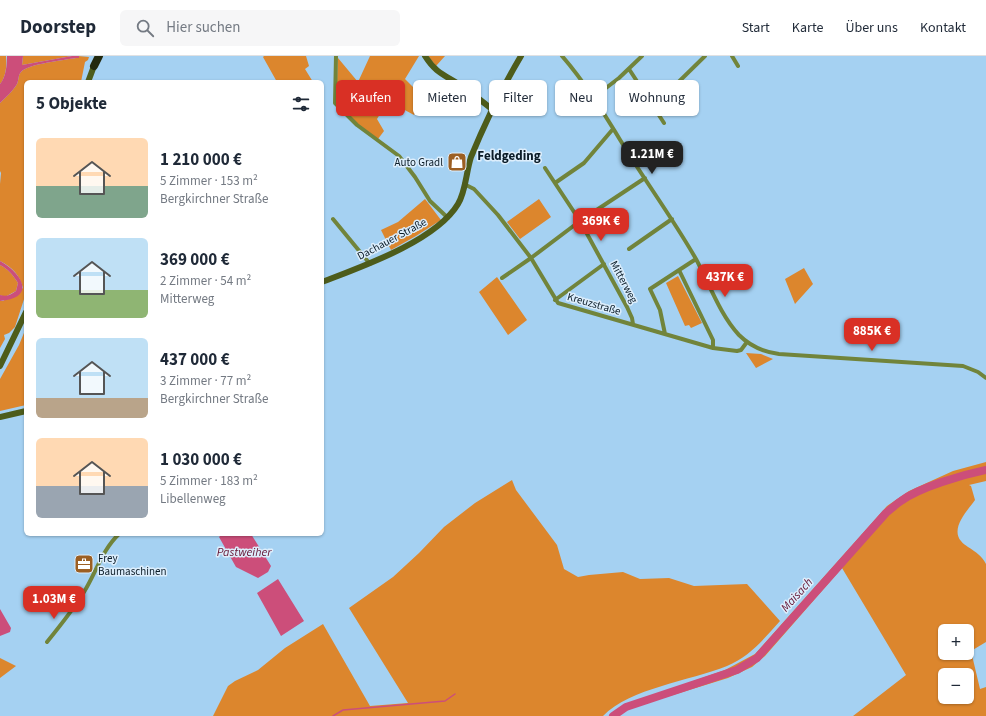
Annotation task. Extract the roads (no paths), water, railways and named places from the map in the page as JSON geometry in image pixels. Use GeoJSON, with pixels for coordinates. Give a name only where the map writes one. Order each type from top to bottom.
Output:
{"type":"FeatureCollection","features":[{"type":"Feature","properties":{"kind":"highway"},"geometry":{"type":"LineString","coordinates":[[94,66],[98,56]]}},
{"type":"Feature","properties":{"kind":"street"},"geometry":{"type":"LineString","coordinates":[[336,56],[335,103],[357,124],[399,156],[415,177],[430,202],[448,218]]}},
{"type":"Feature","properties":{"kind":"street"},"geometry":{"type":"LineString","coordinates":[[425,56],[430,64],[439,73],[462,86],[489,107]]}},
{"type":"Feature","properties":{"kind":"street","name":"Dachauer Straße"},"geometry":{"type":"LineString","coordinates":[[509,80],[521,56]]}},
{"type":"Feature","properties":{"kind":"street"},"geometry":{"type":"LineString","coordinates":[[562,56],[580,80]]}},
{"type":"Feature","properties":{"kind":"street"},"geometry":{"type":"LineString","coordinates":[[607,87],[642,56]]}},
{"type":"Feature","properties":{"kind":"street"},"geometry":{"type":"LineString","coordinates":[[681,80],[705,56]]}},
{"type":"Feature","properties":{"kind":"street"},"geometry":{"type":"LineString","coordinates":[[732,56],[738,66]]}},
{"type":"Feature","properties":{"kind":"street"},"geometry":{"type":"LineString","coordinates":[[89,80],[94,66]]}},
{"type":"Feature","properties":{"kind":"street"},"geometry":{"type":"LineString","coordinates":[[629,69],[636,80]]}},
{"type":"Feature","properties":{"kind":"street","name":"Dachauer Straße"},"geometry":{"type":"LineString","coordinates":[[324,281],[370,264],[418,239],[448,218],[461,198],[471,159],[490,116]]}},
{"type":"Feature","properties":{"kind":"street"},"geometry":{"type":"LineString","coordinates":[[605,116],[672,219],[696,259],[728,321],[739,336],[746,342],[760,349],[779,354],[963,366],[978,372],[986,378]]}},
{"type":"Feature","properties":{"kind":"street"},"geometry":{"type":"LineString","coordinates":[[660,116],[664,123]]}},
{"type":"Feature","properties":{"kind":"street"},"geometry":{"type":"LineString","coordinates":[[555,183],[584,163],[613,129]]}},
{"type":"Feature","properties":{"kind":"street","name":"Mitterweg"},"geometry":{"type":"LineString","coordinates":[[545,168],[580,221],[632,318],[633,324]]}},
{"type":"Feature","properties":{"kind":"street"},"geometry":{"type":"LineString","coordinates":[[502,278],[580,221],[645,178]]}},
{"type":"Feature","properties":{"kind":"street","name":"Kreuzstraße"},"geometry":{"type":"LineString","coordinates":[[464,184],[474,189],[484,199],[531,258],[558,303],[713,348],[737,351],[742,350],[746,342]]}},
{"type":"Feature","properties":{"kind":"street"},"geometry":{"type":"LineString","coordinates":[[333,219],[370,264]]}},
{"type":"Feature","properties":{"kind":"street"},"geometry":{"type":"LineString","coordinates":[[629,249],[672,219]]}},
{"type":"Feature","properties":{"kind":"street"},"geometry":{"type":"LineString","coordinates":[[665,334],[660,310],[650,289],[696,259]]}},
{"type":"Feature","properties":{"kind":"street"},"geometry":{"type":"LineString","coordinates":[[555,300],[604,264]]}},
{"type":"Feature","properties":{"kind":"street"},"geometry":{"type":"LineString","coordinates":[[679,270],[713,340],[713,348]]}},
{"type":"Feature","properties":{"kind":"street"},"geometry":{"type":"LineString","coordinates":[[0,366],[24,316]]}},
{"type":"Feature","properties":{"kind":"street"},"geometry":{"type":"LineString","coordinates":[[0,417],[24,411]]}},
{"type":"Feature","properties":{"kind":"street"},"geometry":{"type":"LineString","coordinates":[[47,642],[74,608],[96,572],[101,558],[118,536]]}},
{"type":"Feature","properties":{"kind":"water"},"geometry":{"type":"Polygon","coordinates":[[[7,56],[23,56],[22,65],[72,56],[79,56],[79,58],[47,63],[25,69],[20,73],[15,87],[0,103],[0,84],[5,74],[7,56]]]}},
{"type":"Feature","properties":{"kind":"water"},"geometry":{"type":"Polygon","coordinates":[[[0,261],[8,266],[19,278],[22,284],[22,290],[19,295],[12,299],[0,301],[0,295],[5,296],[16,291],[18,283],[10,272],[0,265],[0,261]]]}},
{"type":"Feature","properties":{"kind":"water","name":"Pastweiher"},"geometry":{"type":"Polygon","coordinates":[[[252,536],[271,566],[268,572],[258,578],[236,567],[219,537],[252,536]]]}},
{"type":"Feature","properties":{"kind":"water"},"geometry":{"type":"Polygon","coordinates":[[[278,579],[304,621],[281,636],[257,593],[278,579]]]}},
{"type":"Feature","properties":{"kind":"water"},"geometry":{"type":"Polygon","coordinates":[[[0,609],[11,628],[10,632],[0,636],[0,609]]]}},
{"type":"Feature","properties":{"kind":"waterway","name":"Maisach"},"geometry":{"type":"LineString","coordinates":[[613,716],[626,707],[737,670],[757,658],[886,513],[909,496],[930,486],[986,470]]}},
{"type":"Feature","properties":{"kind":"waterway"},"geometry":{"type":"LineString","coordinates":[[333,716],[343,710],[445,701],[455,694]]}},
{"type":"Feature","properties":{"kind":"place","name":"Auto Gradl"},"geometry":{"type":"Point","coordinates":[457,162]}},
{"type":"Feature","properties":{"kind":"place","name":"Frey Baumaschinen"},"geometry":{"type":"Point","coordinates":[84,564]}},
{"type":"Feature","properties":{"kind":"district","name":"Feldgeding"},"geometry":{"type":"Point","coordinates":[509,156]}}]}
